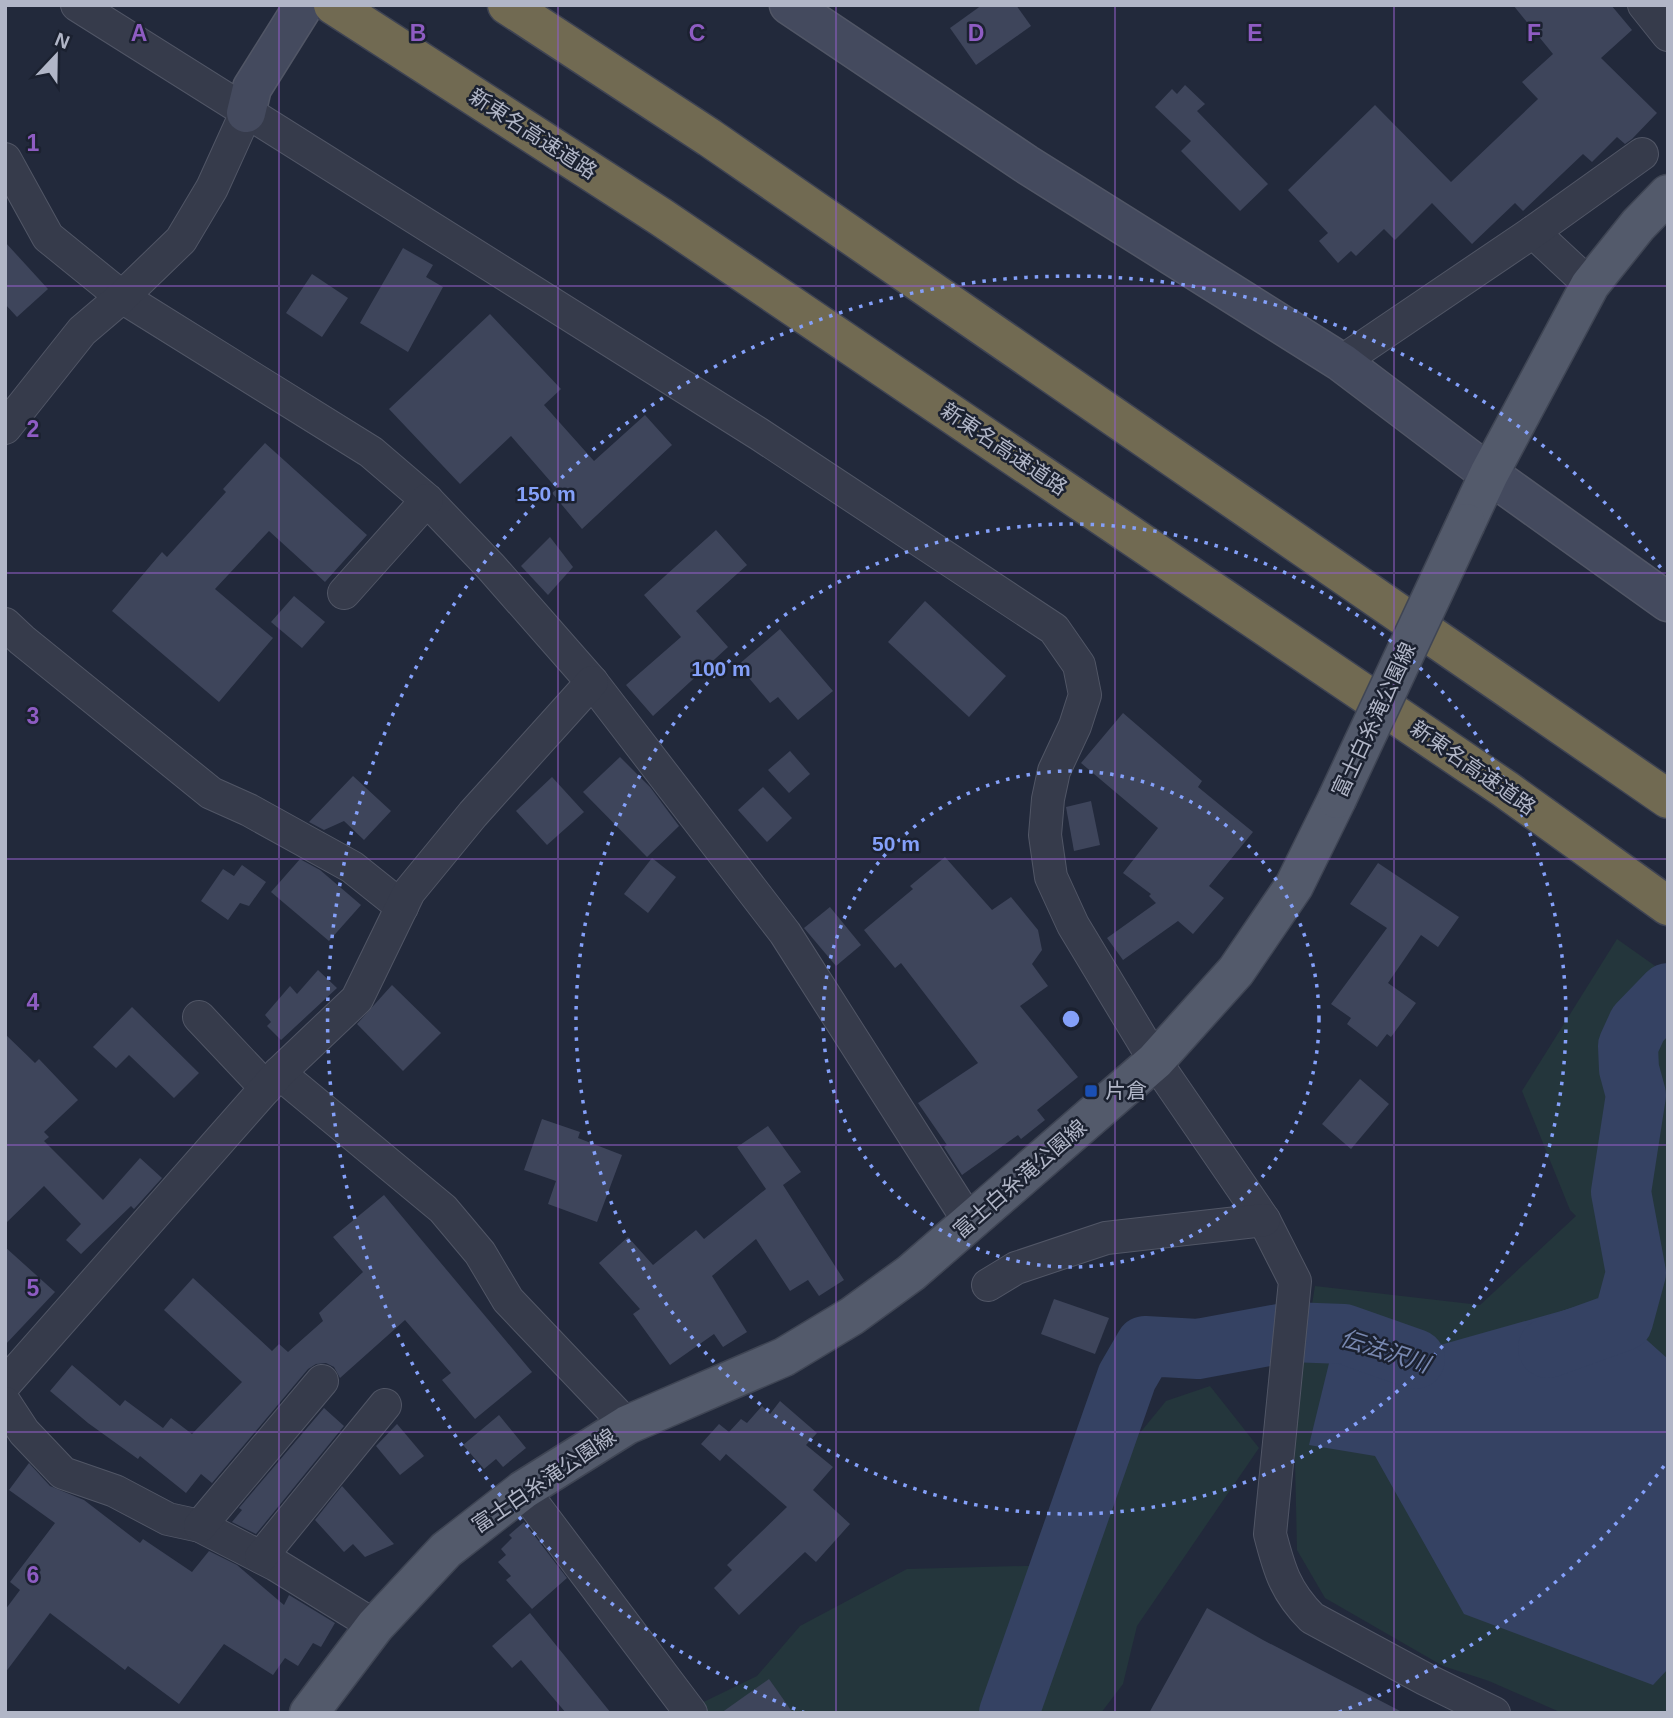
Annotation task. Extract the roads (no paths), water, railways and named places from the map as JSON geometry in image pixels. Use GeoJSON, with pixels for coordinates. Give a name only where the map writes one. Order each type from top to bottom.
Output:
{"type":"FeatureCollection","features":[{"type":"Feature","properties":{"kind":"highway","name":"新東名高速道路"},"geometry":{"type":"LineString","coordinates":[[333,5],[673,225],[1505,789],[1657,898]]}},
{"type":"Feature","properties":{"kind":"highway"},"geometry":{"type":"LineString","coordinates":[[507,5],[722,145],[1668,799]]}},
{"type":"Feature","properties":{"kind":"main road","name":"富士白糸滝公園線"},"geometry":{"type":"LineString","coordinates":[[309,1713],[374,1626],[446,1550],[523,1490],[627,1425],[784,1357],[852,1316],[911,1273],[1155,1061],[1236,971],[1294,886],[1489,474],[1590,285],[1638,225],[1668,194]]}},
{"type":"Feature","properties":{"kind":"street"},"geometry":{"type":"LineString","coordinates":[[77,5],[249,100],[1054,629],[1079,665],[1085,695],[1075,726],[1054,771],[1048,799],[1045,835],[1051,877],[1073,925],[1155,1061],[1264,1220],[1295,1282],[1269,1534],[1280,1573],[1300,1606],[1311,1618],[1494,1713]]}},
{"type":"Feature","properties":{"kind":"street"},"geometry":{"type":"LineString","coordinates":[[5,428],[82,331],[181,240],[212,188],[249,100],[304,5]]}},
{"type":"Feature","properties":{"kind":"street"},"geometry":{"type":"LineString","coordinates":[[789,5],[1026,164],[1341,362],[1489,474],[1668,602]]}},
{"type":"Feature","properties":{"kind":"street"},"geometry":{"type":"LineString","coordinates":[[1644,5],[1668,35]]}},
{"type":"Feature","properties":{"kind":"street"},"geometry":{"type":"LineString","coordinates":[[1341,362],[1533,232],[1642,153]]}},
{"type":"Feature","properties":{"kind":"street"},"geometry":{"type":"LineString","coordinates":[[5,159],[48,237],[122,297],[371,452],[427,500],[491,567],[592,682],[785,933],[970,1223]]}},
{"type":"Feature","properties":{"kind":"street"},"geometry":{"type":"LineString","coordinates":[[1533,232],[1590,285]]}},
{"type":"Feature","properties":{"kind":"street"},"geometry":{"type":"LineString","coordinates":[[344,593],[427,500]]}},
{"type":"Feature","properties":{"kind":"street"},"geometry":{"type":"LineString","coordinates":[[5,624],[211,793],[249,810],[352,867],[402,907]]}},
{"type":"Feature","properties":{"kind":"street"},"geometry":{"type":"LineString","coordinates":[[5,1384],[272,1081],[357,999],[409,892],[473,814],[592,682]]}},
{"type":"Feature","properties":{"kind":"street"},"geometry":{"type":"LineString","coordinates":[[199,1017],[272,1081],[443,1209],[480,1253],[508,1300],[627,1425]]}},
{"type":"Feature","properties":{"kind":"street"},"geometry":{"type":"LineString","coordinates":[[988,1285],[1016,1268],[1105,1238],[1264,1220]]}},
{"type":"Feature","properties":{"kind":"street"},"geometry":{"type":"LineString","coordinates":[[200,1526],[322,1381]]}},
{"type":"Feature","properties":{"kind":"street"},"geometry":{"type":"LineString","coordinates":[[5,1403],[24,1432],[62,1473],[116,1491],[168,1519],[200,1526],[261,1558],[374,1626]]}},
{"type":"Feature","properties":{"kind":"street"},"geometry":{"type":"LineString","coordinates":[[261,1558],[385,1405]]}},
{"type":"Feature","properties":{"kind":"street"},"geometry":{"type":"LineString","coordinates":[[523,1490],[691,1713]]}},
{"type":"Feature","properties":{"kind":"water"},"geometry":{"type":"Polygon","coordinates":[[[1593,1302],[1620,1316],[1668,1359],[1668,1669],[1653,1685],[1464,1614],[1375,1456],[1309,1445],[1342,1310],[1433,1347],[1593,1302]]]}},
{"type":"Feature","properties":{"kind":"waterway","name":"伝法沢川"},"geometry":{"type":"LineString","coordinates":[[1548,1348],[1623,1321],[1636,1273],[1621,1192],[1636,1095],[1629,1069],[1628,1046],[1638,1024],[1668,993]]}},
{"type":"Feature","properties":{"kind":"waterway","name":"伝法沢川"},"geometry":{"type":"LineString","coordinates":[[1009,1713],[1127,1377],[1145,1346],[1198,1349],[1290,1332],[1344,1334],[1415,1359]]}},
{"type":"Feature","properties":{"kind":"place","name":"片倉"},"geometry":{"type":"Point","coordinates":[1091,1091]}}]}
